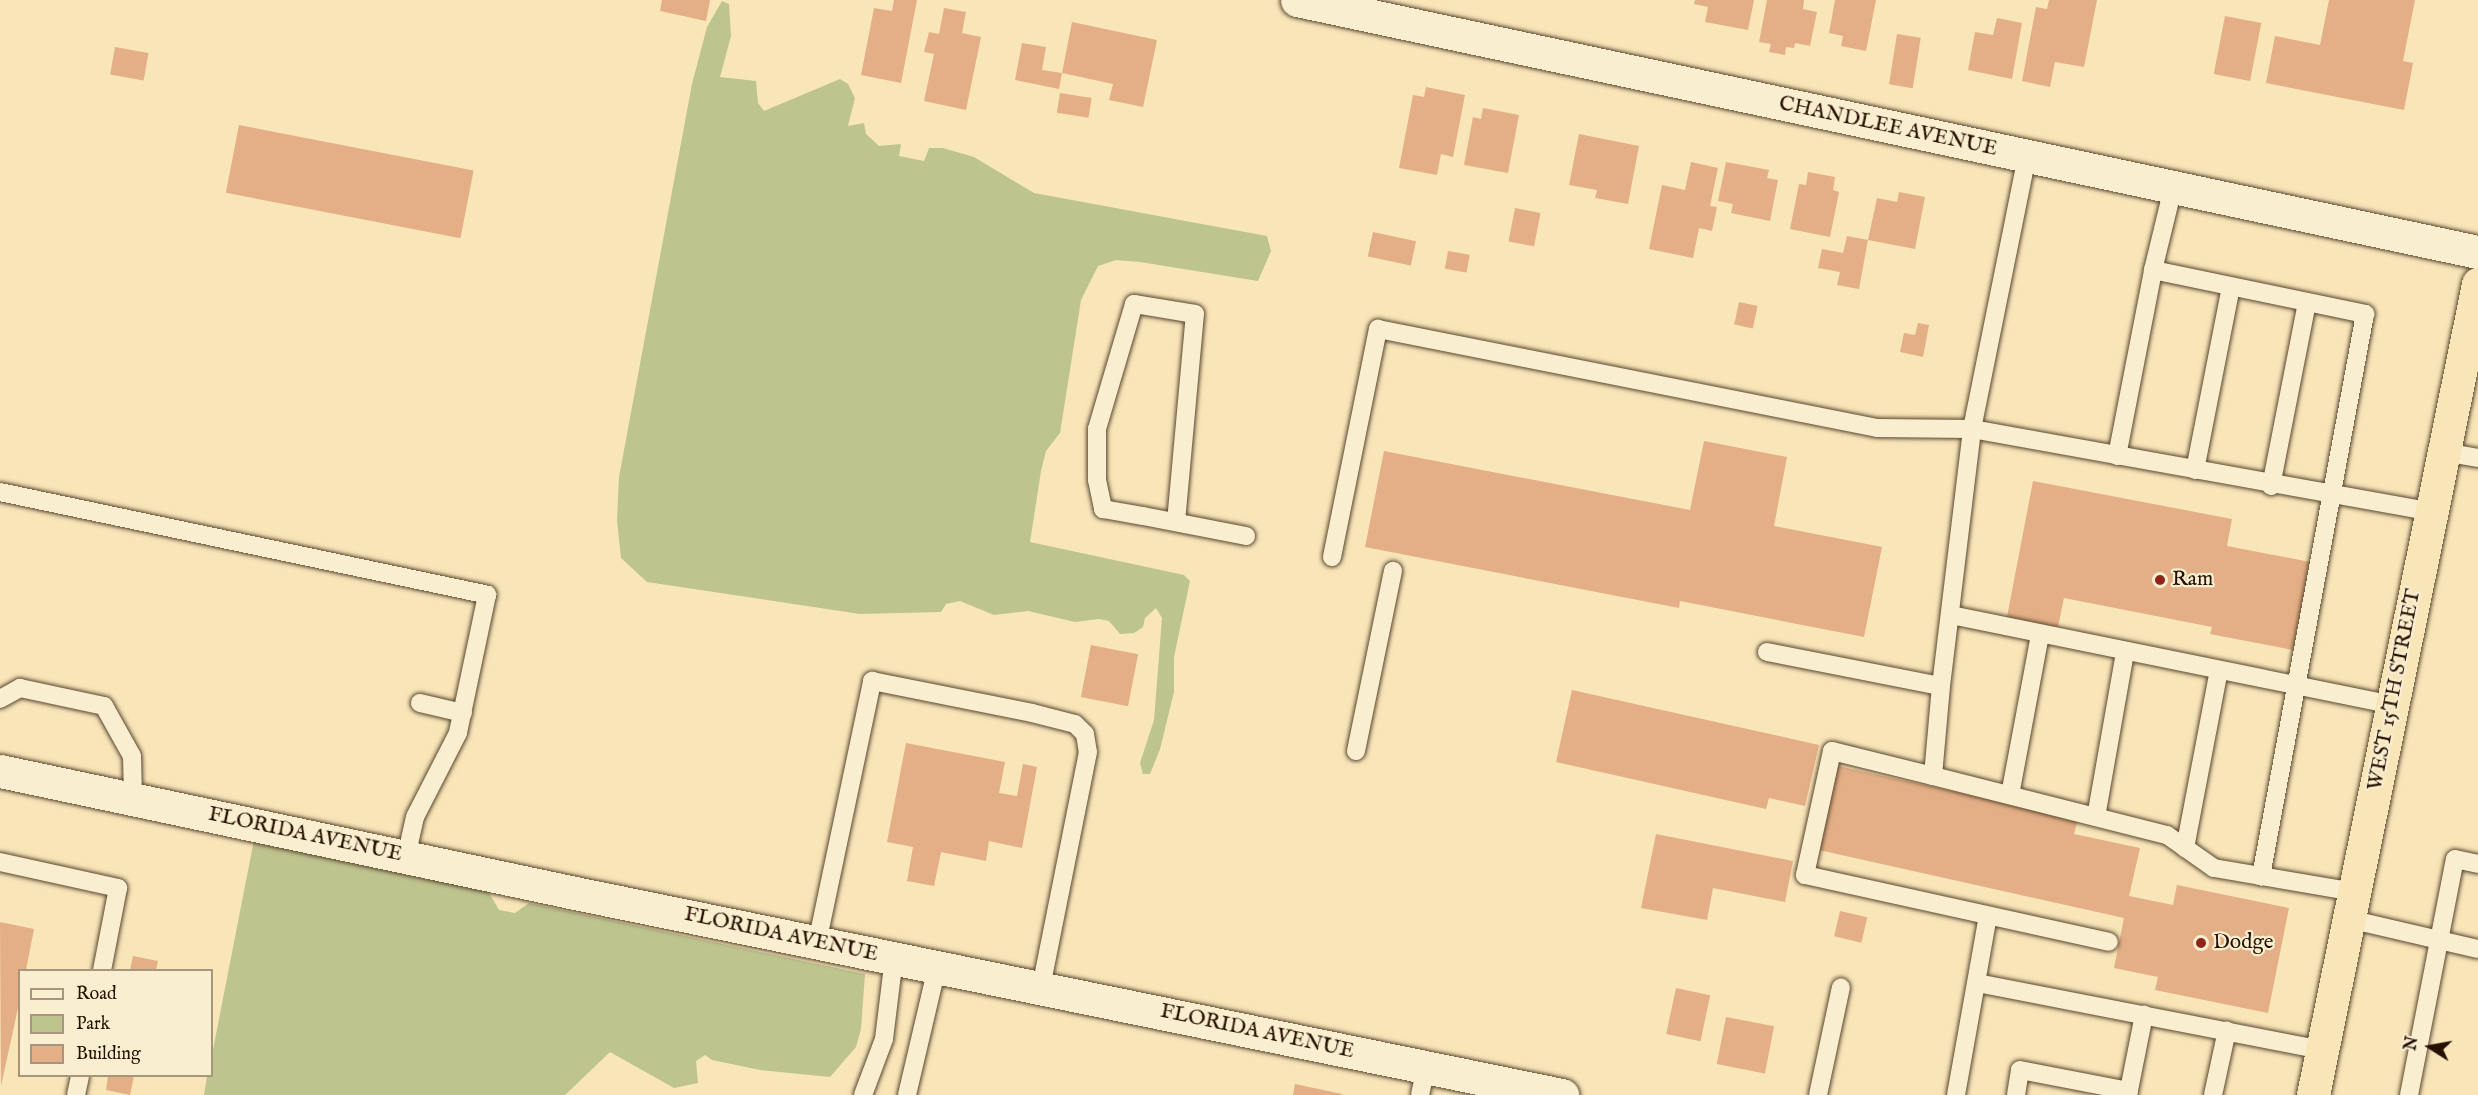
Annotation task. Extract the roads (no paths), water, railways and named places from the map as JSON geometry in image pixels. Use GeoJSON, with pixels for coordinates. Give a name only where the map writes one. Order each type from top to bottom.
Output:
{"type":"FeatureCollection","features":[{"type":"Feature","properties":{"kind":"highway","name":"WEST 15TH STREET"},"geometry":{"type":"LineString","coordinates":[[2313,1095],[2478,284]]}},
{"type":"Feature","properties":{"kind":"street","name":"CHANDLEE AVENUE"},"geometry":{"type":"LineString","coordinates":[[1297,0],[2478,252]]}},
{"type":"Feature","properties":{"kind":"street","name":"FLORIDA AVENUE"},"geometry":{"type":"LineString","coordinates":[[0,771],[1041,988],[1423,1081],[1552,1094]]}},
{"type":"Feature","properties":{"kind":"lane"},"geometry":{"type":"LineString","coordinates":[[1933,776],[1941,686],[1972,429],[2027,157]]}},
{"type":"Feature","properties":{"kind":"lane"},"geometry":{"type":"LineString","coordinates":[[2117,456],[2153,270],[2173,188]]}},
{"type":"Feature","properties":{"kind":"lane"},"geometry":{"type":"LineString","coordinates":[[2153,270],[2365,314],[2261,876]]}},
{"type":"Feature","properties":{"kind":"lane"},"geometry":{"type":"LineString","coordinates":[[2194,470],[2231,286]]}},
{"type":"Feature","properties":{"kind":"lane"},"geometry":{"type":"LineString","coordinates":[[2271,486],[2307,302]]}},
{"type":"Feature","properties":{"kind":"lane"},"geometry":{"type":"LineString","coordinates":[[1176,522],[1195,314],[1134,304],[1116,355],[1097,429],[1096,480],[1103,509],[1246,536]]}},
{"type":"Feature","properties":{"kind":"lane"},"geometry":{"type":"LineString","coordinates":[[1332,556],[1378,329],[1877,428],[1972,429],[2271,486],[2432,512]]}},
{"type":"Feature","properties":{"kind":"lane"},"geometry":{"type":"LineString","coordinates":[[2444,452],[2478,458]]}},
{"type":"Feature","properties":{"kind":"lane"},"geometry":{"type":"LineString","coordinates":[[0,492],[487,595],[463,713],[452,748],[415,817],[406,857]]}},
{"type":"Feature","properties":{"kind":"lane"},"geometry":{"type":"LineString","coordinates":[[1356,751],[1393,571]]}},
{"type":"Feature","properties":{"kind":"lane"},"geometry":{"type":"LineString","coordinates":[[1951,615],[2392,705]]}},
{"type":"Feature","properties":{"kind":"lane"},"geometry":{"type":"LineString","coordinates":[[2010,795],[2040,635]]}},
{"type":"Feature","properties":{"kind":"lane"},"geometry":{"type":"LineString","coordinates":[[1767,652],[1941,686]]}},
{"type":"Feature","properties":{"kind":"lane"},"geometry":{"type":"LineString","coordinates":[[2096,816],[2125,652]]}},
{"type":"Feature","properties":{"kind":"lane"},"geometry":{"type":"LineString","coordinates":[[2185,848],[2218,670]]}},
{"type":"Feature","properties":{"kind":"lane"},"geometry":{"type":"LineString","coordinates":[[817,943],[872,681],[1075,724],[1085,734],[1088,752],[1041,988]]}},
{"type":"Feature","properties":{"kind":"lane"},"geometry":{"type":"LineString","coordinates":[[0,699],[20,688],[104,706],[132,756],[133,798]]}},
{"type":"Feature","properties":{"kind":"lane"},"geometry":{"type":"LineString","coordinates":[[420,703],[463,713]]}},
{"type":"Feature","properties":{"kind":"lane"},"geometry":{"type":"LineString","coordinates":[[2109,942],[1805,875],[1832,751],[2167,835],[2214,868],[2261,876],[2351,905],[2438,940],[2478,950]]}},
{"type":"Feature","properties":{"kind":"lane"},"geometry":{"type":"LineString","coordinates":[[2409,1095],[2455,859],[2478,864]]}},
{"type":"Feature","properties":{"kind":"lane"},"geometry":{"type":"LineString","coordinates":[[0,862],[118,888],[102,969]]}},
{"type":"Feature","properties":{"kind":"lane"},"geometry":{"type":"LineString","coordinates":[[1956,1095],[1988,916]]}},
{"type":"Feature","properties":{"kind":"lane"},"geometry":{"type":"LineString","coordinates":[[863,1095],[884,1038],[894,958]]}},
{"type":"Feature","properties":{"kind":"lane"},"geometry":{"type":"LineString","coordinates":[[907,1095],[937,967]]}},
{"type":"Feature","properties":{"kind":"lane"},"geometry":{"type":"LineString","coordinates":[[1977,983],[2322,1050]]}},
{"type":"Feature","properties":{"kind":"lane"},"geometry":{"type":"LineString","coordinates":[[1818,1095],[1841,987]]}},
{"type":"Feature","properties":{"kind":"lane"},"geometry":{"type":"LineString","coordinates":[[2016,1095],[2020,1070],[2129,1093],[2144,1016]]}},
{"type":"Feature","properties":{"kind":"lane"},"geometry":{"type":"LineString","coordinates":[[2213,1095],[2228,1030]]}},
{"type":"Feature","properties":{"kind":"lane"},"geometry":{"type":"LineString","coordinates":[[76,1095],[80,1077]]}},
{"type":"Feature","properties":{"kind":"place","name":"Ram"},"geometry":{"type":"Point","coordinates":[2160,580]}},
{"type":"Feature","properties":{"kind":"place","name":"Dodge"},"geometry":{"type":"Point","coordinates":[2201,943]}}]}
